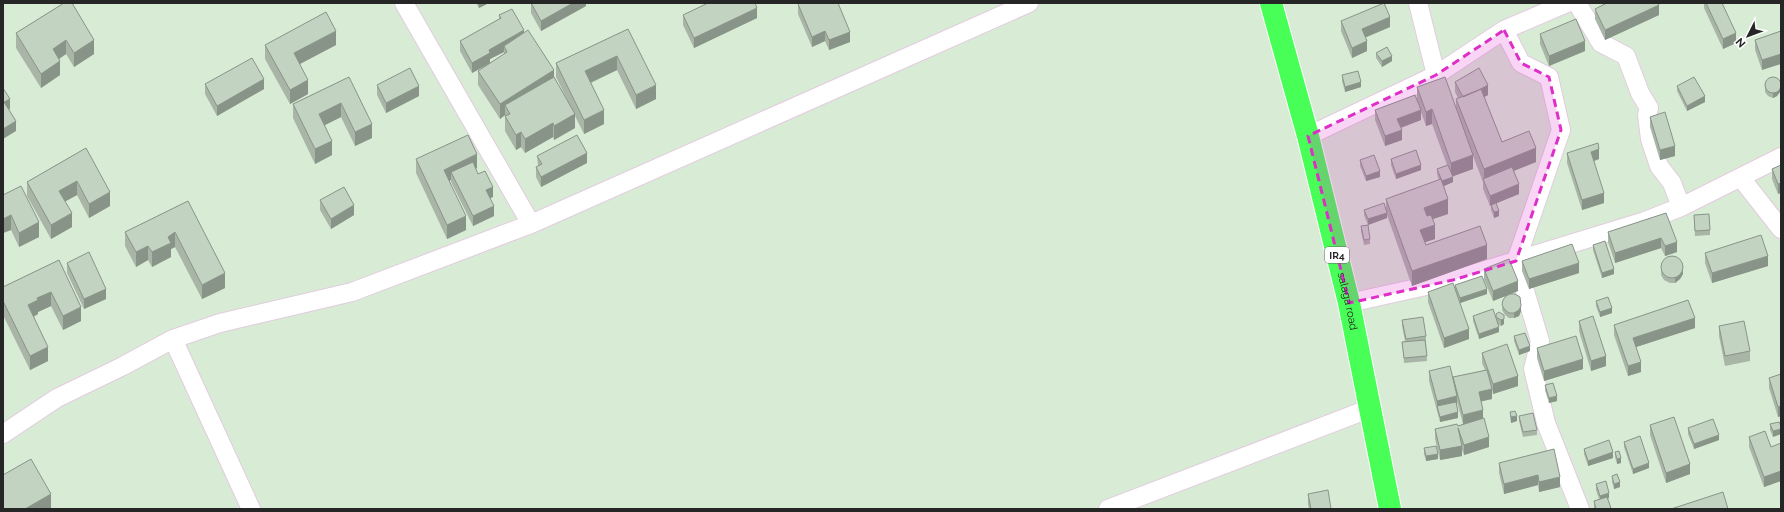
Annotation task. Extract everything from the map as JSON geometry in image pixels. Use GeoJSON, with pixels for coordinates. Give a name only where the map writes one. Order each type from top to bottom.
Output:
{"type":"FeatureCollection","features":[{"type":"Feature","properties":{"kind":"main road","name":"salaga road"},"geometry":{"type":"LineString","coordinates":[[1271,3],[1308,136],[1348,303],[1371,408],[1390,509]]}},
{"type":"Feature","properties":{"kind":"street"},"geometry":{"type":"LineString","coordinates":[[404,3],[531,224]]}},
{"type":"Feature","properties":{"kind":"street"},"geometry":{"type":"LineString","coordinates":[[3,434],[57,398],[123,366],[173,338],[220,323],[352,292],[531,224],[1029,3]]}},
{"type":"Feature","properties":{"kind":"street"},"geometry":{"type":"LineString","coordinates":[[1418,3],[1436,75]]}},
{"type":"Feature","properties":{"kind":"street"},"geometry":{"type":"LineString","coordinates":[[1308,136],[1436,75],[1504,30],[1567,3]]}},
{"type":"Feature","properties":{"kind":"street"},"geometry":{"type":"LineString","coordinates":[[1577,3],[1601,43],[1626,56],[1640,93],[1649,108],[1647,115],[1650,139],[1659,166],[1672,183],[1681,207]]}},
{"type":"Feature","properties":{"kind":"street"},"geometry":{"type":"LineString","coordinates":[[1504,30],[1521,63],[1549,77],[1561,130],[1516,261],[1540,341],[1533,369],[1546,423],[1580,509]]}},
{"type":"Feature","properties":{"kind":"street"},"geometry":{"type":"LineString","coordinates":[[1348,303],[1453,280],[1645,221],[1681,207],[1781,157]]}},
{"type":"Feature","properties":{"kind":"street"},"geometry":{"type":"LineString","coordinates":[[1741,178],[1781,229]]}},
{"type":"Feature","properties":{"kind":"street"},"geometry":{"type":"LineString","coordinates":[[173,338],[251,509]]}},
{"type":"Feature","properties":{"kind":"street"},"geometry":{"type":"LineString","coordinates":[[1108,509],[1371,408]]}},
{"type":"Feature","properties":{"kind":"highlighted area"},"geometry":{"type":"Polygon","coordinates":[[[1504,30],[1521,63],[1549,77],[1561,130],[1516,261],[1453,280],[1349,303],[1308,136],[1436,75],[1504,30]]]}},
{"type":"Feature","properties":{"kind":"building"},"geometry":{"type":"Polygon","coordinates":[[[64,3],[72,3],[94,40],[74,53],[66,40],[53,49],[60,61],[41,74],[16,33],[64,3]]]}},
{"type":"Feature","properties":{"kind":"building"},"geometry":{"type":"Polygon","coordinates":[[[531,3],[573,3],[541,21],[531,3]]]}},
{"type":"Feature","properties":{"kind":"building"},"geometry":{"type":"Polygon","coordinates":[[[708,3],[755,3],[757,8],[694,38],[683,15],[708,3]]]}},
{"type":"Feature","properties":{"kind":"building"},"geometry":{"type":"Polygon","coordinates":[[[838,3],[850,32],[829,40],[825,31],[812,37],[798,4],[838,3]]]}},
{"type":"Feature","properties":{"kind":"building"},"geometry":{"type":"Polygon","coordinates":[[[1384,3],[1390,17],[1362,29],[1367,41],[1352,48],[1341,21],[1384,3]]]}},
{"type":"Feature","properties":{"kind":"building"},"geometry":{"type":"Polygon","coordinates":[[[1607,3],[1658,3],[1659,5],[1605,30],[1595,9],[1607,3]]]}},
{"type":"Feature","properties":{"kind":"building"},"geometry":{"type":"Polygon","coordinates":[[[1706,3],[1722,3],[1736,33],[1723,39],[1706,3]]]}},
{"type":"Feature","properties":{"kind":"building"},"geometry":{"type":"Polygon","coordinates":[[[512,9],[524,30],[489,50],[490,53],[472,63],[460,41],[501,18],[499,15],[512,9]]]}},
{"type":"Feature","properties":{"kind":"building"},"geometry":{"type":"Polygon","coordinates":[[[326,12],[336,31],[294,53],[308,80],[290,90],[265,45],[326,12]]]}},
{"type":"Feature","properties":{"kind":"building"},"geometry":{"type":"Polygon","coordinates":[[[1576,19],[1585,41],[1549,56],[1540,34],[1576,19]]]}},
{"type":"Feature","properties":{"kind":"building"},"geometry":{"type":"Polygon","coordinates":[[[628,29],[656,85],[636,95],[617,56],[585,71],[604,110],[584,120],[556,63],[628,29]]]}},
{"type":"Feature","properties":{"kind":"building"},"geometry":{"type":"Polygon","coordinates":[[[528,30],[554,70],[500,104],[478,71],[507,52],[504,46],[528,30]]]}},
{"type":"Feature","properties":{"kind":"building"},"geometry":{"type":"Polygon","coordinates":[[[1781,31],[1781,54],[1762,60],[1755,40],[1781,31]]]}},
{"type":"Feature","properties":{"kind":"building"},"geometry":{"type":"Polygon","coordinates":[[[1387,47],[1392,56],[1382,61],[1376,53],[1387,47]]]}},
{"type":"Feature","properties":{"kind":"building"},"geometry":{"type":"Polygon","coordinates":[[[252,58],[264,79],[217,106],[205,84],[252,58]]]}},
{"type":"Feature","properties":{"kind":"building"},"geometry":{"type":"Polygon","coordinates":[[[410,68],[419,86],[386,103],[377,85],[410,68]]]}},
{"type":"Feature","properties":{"kind":"building"},"geometry":{"type":"Polygon","coordinates":[[[1479,68],[1488,85],[1463,97],[1455,82],[1479,68]]]}},
{"type":"Feature","properties":{"kind":"building"},"geometry":{"type":"Polygon","coordinates":[[[1358,71],[1361,82],[1345,87],[1342,75],[1358,71]]]}},
{"type":"Feature","properties":{"kind":"building"},"geometry":{"type":"Polygon","coordinates":[[[349,77],[372,124],[355,132],[341,103],[319,114],[332,141],[315,149],[293,104],[349,77]]]}},
{"type":"Feature","properties":{"kind":"building"},"geometry":{"type":"Polygon","coordinates":[[[554,77],[575,114],[554,126],[553,123],[525,139],[521,132],[516,135],[505,116],[510,114],[505,105],[554,77]]]}},
{"type":"Feature","properties":{"kind":"building"},"geometry":{"type":"Polygon","coordinates":[[[1445,77],[1473,155],[1451,163],[1432,109],[1426,112],[1417,87],[1445,77]]]}},
{"type":"Feature","properties":{"kind":"building"},"geometry":{"type":"Polygon","coordinates":[[[1694,77],[1705,96],[1687,106],[1677,86],[1694,77]]]}},
{"type":"Feature","properties":{"kind":"building"},"geometry":{"type":"Polygon","coordinates":[[[1773,77],[1780,82],[1781,85],[1776,92],[1773,93],[1766,88],[1765,85],[1770,78],[1773,77]]]}},
{"type":"Feature","properties":{"kind":"building"},"geometry":{"type":"Polygon","coordinates":[[[3,88],[10,99],[4,102],[16,121],[3,129],[3,88]]]}},
{"type":"Feature","properties":{"kind":"building"},"geometry":{"type":"Polygon","coordinates":[[[1481,89],[1502,142],[1529,131],[1536,148],[1484,169],[1456,99],[1481,89]]]}},
{"type":"Feature","properties":{"kind":"building"},"geometry":{"type":"Polygon","coordinates":[[[1415,95],[1421,110],[1397,119],[1402,130],[1385,136],[1375,110],[1415,95]]]}},
{"type":"Feature","properties":{"kind":"building"},"geometry":{"type":"Polygon","coordinates":[[[1665,112],[1675,146],[1660,150],[1650,117],[1665,112]]]}},
{"type":"Feature","properties":{"kind":"building"},"geometry":{"type":"Polygon","coordinates":[[[468,135],[477,154],[444,170],[466,216],[447,225],[416,159],[468,135]]]}},
{"type":"Feature","properties":{"kind":"building"},"geometry":{"type":"Polygon","coordinates":[[[577,135],[587,153],[541,177],[536,167],[542,164],[537,156],[577,135]]]}},
{"type":"Feature","properties":{"kind":"building"},"geometry":{"type":"Polygon","coordinates":[[[1598,143],[1599,149],[1591,152],[1604,193],[1582,200],[1567,153],[1598,143]]]}},
{"type":"Feature","properties":{"kind":"building"},"geometry":{"type":"Polygon","coordinates":[[[86,148],[110,192],[89,204],[77,181],[59,191],[72,213],[51,225],[27,182],[86,148]]]}},
{"type":"Feature","properties":{"kind":"building"},"geometry":{"type":"Polygon","coordinates":[[[1416,150],[1421,165],[1396,174],[1391,159],[1416,150]]]}},
{"type":"Feature","properties":{"kind":"building"},"geometry":{"type":"Polygon","coordinates":[[[1374,155],[1380,171],[1366,176],[1360,160],[1374,155]]]}},
{"type":"Feature","properties":{"kind":"building"},"geometry":{"type":"Polygon","coordinates":[[[473,162],[478,174],[485,171],[493,187],[486,190],[494,206],[473,216],[451,172],[473,162]]]}},
{"type":"Feature","properties":{"kind":"building"},"geometry":{"type":"Polygon","coordinates":[[[1448,165],[1453,177],[1442,181],[1437,169],[1448,165]]]}},
{"type":"Feature","properties":{"kind":"building"},"geometry":{"type":"Polygon","coordinates":[[[1781,165],[1781,183],[1778,184],[1772,169],[1781,165]]]}},
{"type":"Feature","properties":{"kind":"building"},"geometry":{"type":"Polygon","coordinates":[[[1512,167],[1519,184],[1490,196],[1483,179],[1512,167]]]}},
{"type":"Feature","properties":{"kind":"building"},"geometry":{"type":"Polygon","coordinates":[[[1441,179],[1448,199],[1424,208],[1427,216],[1431,215],[1435,225],[1420,230],[1426,245],[1480,226],[1487,245],[1412,271],[1386,199],[1441,179]]]}},
{"type":"Feature","properties":{"kind":"building"},"geometry":{"type":"Polygon","coordinates":[[[21,186],[39,222],[19,233],[11,215],[3,219],[3,195],[21,186]]]}},
{"type":"Feature","properties":{"kind":"building"},"geometry":{"type":"Polygon","coordinates":[[[344,187],[354,205],[331,219],[320,200],[344,187]]]}},
{"type":"Feature","properties":{"kind":"building"},"geometry":{"type":"Polygon","coordinates":[[[188,201],[225,273],[202,285],[175,232],[168,237],[171,243],[152,252],[148,246],[136,252],[125,232],[188,201]]]}},
{"type":"Feature","properties":{"kind":"building"},"geometry":{"type":"Polygon","coordinates":[[[1384,203],[1387,213],[1368,219],[1364,210],[1384,203]]]}},
{"type":"Feature","properties":{"kind":"building"},"geometry":{"type":"Polygon","coordinates":[[[1496,203],[1499,211],[1494,212],[1491,205],[1496,203]]]}},
{"type":"Feature","properties":{"kind":"building"},"geometry":{"type":"Polygon","coordinates":[[[1666,213],[1677,242],[1665,246],[1661,238],[1615,253],[1608,232],[1666,213]]]}},
{"type":"Feature","properties":{"kind":"building"},"geometry":{"type":"Polygon","coordinates":[[[1709,214],[1710,230],[1695,231],[1694,215],[1709,214]]]}},
{"type":"Feature","properties":{"kind":"building"},"geometry":{"type":"Polygon","coordinates":[[[1368,225],[1370,239],[1364,240],[1361,226],[1368,225]]]}},
{"type":"Feature","properties":{"kind":"building"},"geometry":{"type":"Polygon","coordinates":[[[1761,235],[1768,256],[1712,273],[1705,253],[1761,235]]]}},
{"type":"Feature","properties":{"kind":"building"},"geometry":{"type":"Polygon","coordinates":[[[1605,241],[1614,269],[1602,273],[1593,245],[1605,241]]]}},
{"type":"Feature","properties":{"kind":"building"},"geometry":{"type":"Polygon","coordinates":[[[1572,244],[1579,263],[1529,279],[1522,261],[1572,244]]]}},
{"type":"Feature","properties":{"kind":"building"},"geometry":{"type":"Polygon","coordinates":[[[89,252],[106,289],[84,299],[67,263],[89,252]]]}},
{"type":"Feature","properties":{"kind":"building"},"geometry":{"type":"Polygon","coordinates":[[[1672,256],[1680,259],[1683,267],[1680,275],[1672,278],[1664,275],[1661,267],[1664,259],[1672,256]]]}},
{"type":"Feature","properties":{"kind":"building"},"geometry":{"type":"Polygon","coordinates":[[[1509,259],[1518,281],[1493,291],[1484,269],[1509,259]]]}},
{"type":"Feature","properties":{"kind":"building"},"geometry":{"type":"Polygon","coordinates":[[[59,260],[81,307],[63,316],[51,292],[37,298],[38,300],[28,305],[48,347],[30,356],[3,301],[3,287],[59,260]]]}},
{"type":"Feature","properties":{"kind":"building"},"geometry":{"type":"Polygon","coordinates":[[[1482,276],[1487,289],[1460,298],[1455,285],[1482,276]]]}},
{"type":"Feature","properties":{"kind":"building"},"geometry":{"type":"Polygon","coordinates":[[[1453,283],[1469,329],[1444,338],[1428,292],[1453,283]]]}},
{"type":"Feature","properties":{"kind":"building"},"geometry":{"type":"Polygon","coordinates":[[[1510,294],[1515,294],[1520,297],[1521,306],[1519,310],[1514,313],[1509,313],[1502,305],[1503,300],[1510,294]]]}},
{"type":"Feature","properties":{"kind":"building"},"geometry":{"type":"Polygon","coordinates":[[[1608,297],[1612,308],[1600,312],[1596,301],[1608,297]]]}},
{"type":"Feature","properties":{"kind":"building"},"geometry":{"type":"Polygon","coordinates":[[[1688,300],[1695,318],[1633,338],[1641,362],[1628,366],[1614,325],[1688,300]]]}},
{"type":"Feature","properties":{"kind":"building"},"geometry":{"type":"Polygon","coordinates":[[[1493,309],[1499,327],[1479,334],[1473,316],[1493,309]]]}},
{"type":"Feature","properties":{"kind":"building"},"geometry":{"type":"Polygon","coordinates":[[[1499,312],[1504,315],[1504,319],[1501,320],[1496,317],[1496,314],[1499,312]]]}},
{"type":"Feature","properties":{"kind":"building"},"geometry":{"type":"Polygon","coordinates":[[[1593,316],[1606,356],[1591,361],[1579,321],[1593,316]]]}},
{"type":"Feature","properties":{"kind":"building"},"geometry":{"type":"Polygon","coordinates":[[[1423,317],[1426,336],[1406,339],[1402,320],[1423,317]]]}},
{"type":"Feature","properties":{"kind":"building"},"geometry":{"type":"Polygon","coordinates":[[[1744,321],[1750,351],[1725,356],[1719,326],[1744,321]]]}},
{"type":"Feature","properties":{"kind":"building"},"geometry":{"type":"Polygon","coordinates":[[[1525,333],[1530,346],[1519,350],[1514,336],[1525,333]]]}},
{"type":"Feature","properties":{"kind":"building"},"geometry":{"type":"Polygon","coordinates":[[[1576,336],[1583,359],[1544,371],[1537,348],[1576,336]]]}},
{"type":"Feature","properties":{"kind":"building"},"geometry":{"type":"Polygon","coordinates":[[[1425,340],[1427,356],[1404,358],[1402,342],[1425,340]]]}},
{"type":"Feature","properties":{"kind":"building"},"geometry":{"type":"Polygon","coordinates":[[[1507,344],[1518,376],[1493,384],[1482,353],[1507,344]]]}},
{"type":"Feature","properties":{"kind":"building"},"geometry":{"type":"Polygon","coordinates":[[[1450,366],[1457,396],[1437,401],[1429,371],[1450,366]]]}},
{"type":"Feature","properties":{"kind":"building"},"geometry":{"type":"Polygon","coordinates":[[[1487,370],[1492,389],[1479,392],[1483,410],[1463,415],[1453,377],[1487,370]]]}},
{"type":"Feature","properties":{"kind":"building"},"geometry":{"type":"Polygon","coordinates":[[[1781,374],[1781,406],[1778,407],[1769,378],[1781,374]]]}},
{"type":"Feature","properties":{"kind":"building"},"geometry":{"type":"Polygon","coordinates":[[[1553,383],[1557,396],[1549,398],[1545,385],[1553,383]]]}},
{"type":"Feature","properties":{"kind":"building"},"geometry":{"type":"Polygon","coordinates":[[[1456,402],[1458,412],[1440,417],[1437,406],[1456,402]]]}},
{"type":"Feature","properties":{"kind":"building"},"geometry":{"type":"Polygon","coordinates":[[[1515,411],[1517,416],[1511,417],[1510,412],[1515,411]]]}},
{"type":"Feature","properties":{"kind":"building"},"geometry":{"type":"Polygon","coordinates":[[[1533,413],[1537,430],[1523,432],[1519,416],[1533,413]]]}},
{"type":"Feature","properties":{"kind":"building"},"geometry":{"type":"Polygon","coordinates":[[[1674,417],[1690,464],[1666,473],[1650,425],[1674,417]]]}},
{"type":"Feature","properties":{"kind":"building"},"geometry":{"type":"Polygon","coordinates":[[[1484,418],[1489,437],[1464,445],[1458,428],[1462,446],[1440,450],[1435,429],[1457,424],[1458,426],[1484,418]]]}},
{"type":"Feature","properties":{"kind":"building"},"geometry":{"type":"Polygon","coordinates":[[[1713,419],[1719,435],[1694,444],[1688,428],[1713,419]]]}},
{"type":"Feature","properties":{"kind":"building"},"geometry":{"type":"Polygon","coordinates":[[[1779,422],[1781,429],[1773,431],[1770,424],[1779,422]]]}},
{"type":"Feature","properties":{"kind":"building"},"geometry":{"type":"Polygon","coordinates":[[[1765,431],[1771,447],[1781,443],[1781,471],[1764,477],[1749,437],[1765,431]]]}},
{"type":"Feature","properties":{"kind":"building"},"geometry":{"type":"Polygon","coordinates":[[[1640,436],[1649,463],[1633,469],[1624,442],[1640,436]]]}},
{"type":"Feature","properties":{"kind":"building"},"geometry":{"type":"Polygon","coordinates":[[[1609,440],[1613,452],[1588,461],[1584,449],[1609,440]]]}},
{"type":"Feature","properties":{"kind":"building"},"geometry":{"type":"Polygon","coordinates":[[[1436,446],[1438,454],[1426,456],[1424,448],[1436,446]]]}},
{"type":"Feature","properties":{"kind":"building"},"geometry":{"type":"Polygon","coordinates":[[[1554,449],[1560,477],[1539,482],[1538,475],[1504,484],[1499,463],[1554,449]]]}},
{"type":"Feature","properties":{"kind":"building"},"geometry":{"type":"Polygon","coordinates":[[[1619,451],[1621,458],[1617,459],[1615,452],[1619,451]]]}},
{"type":"Feature","properties":{"kind":"building"},"geometry":{"type":"Polygon","coordinates":[[[31,459],[51,494],[25,509],[3,509],[3,475],[31,459]]]}},
{"type":"Feature","properties":{"kind":"building"},"geometry":{"type":"Polygon","coordinates":[[[1617,474],[1620,482],[1614,484],[1612,476],[1617,474]]]}},
{"type":"Feature","properties":{"kind":"building"},"geometry":{"type":"Polygon","coordinates":[[[1606,481],[1609,493],[1600,496],[1596,484],[1606,481]]]}},
{"type":"Feature","properties":{"kind":"building"},"geometry":{"type":"Polygon","coordinates":[[[1328,490],[1331,509],[1311,509],[1308,494],[1328,490]]]}},
{"type":"Feature","properties":{"kind":"building"},"geometry":{"type":"Polygon","coordinates":[[[1723,492],[1728,509],[1671,509],[1723,492]]]}},
{"type":"Feature","properties":{"kind":"building"},"geometry":{"type":"Polygon","coordinates":[[[1607,497],[1611,508],[1596,509],[1594,501],[1607,497]]]}}]}
